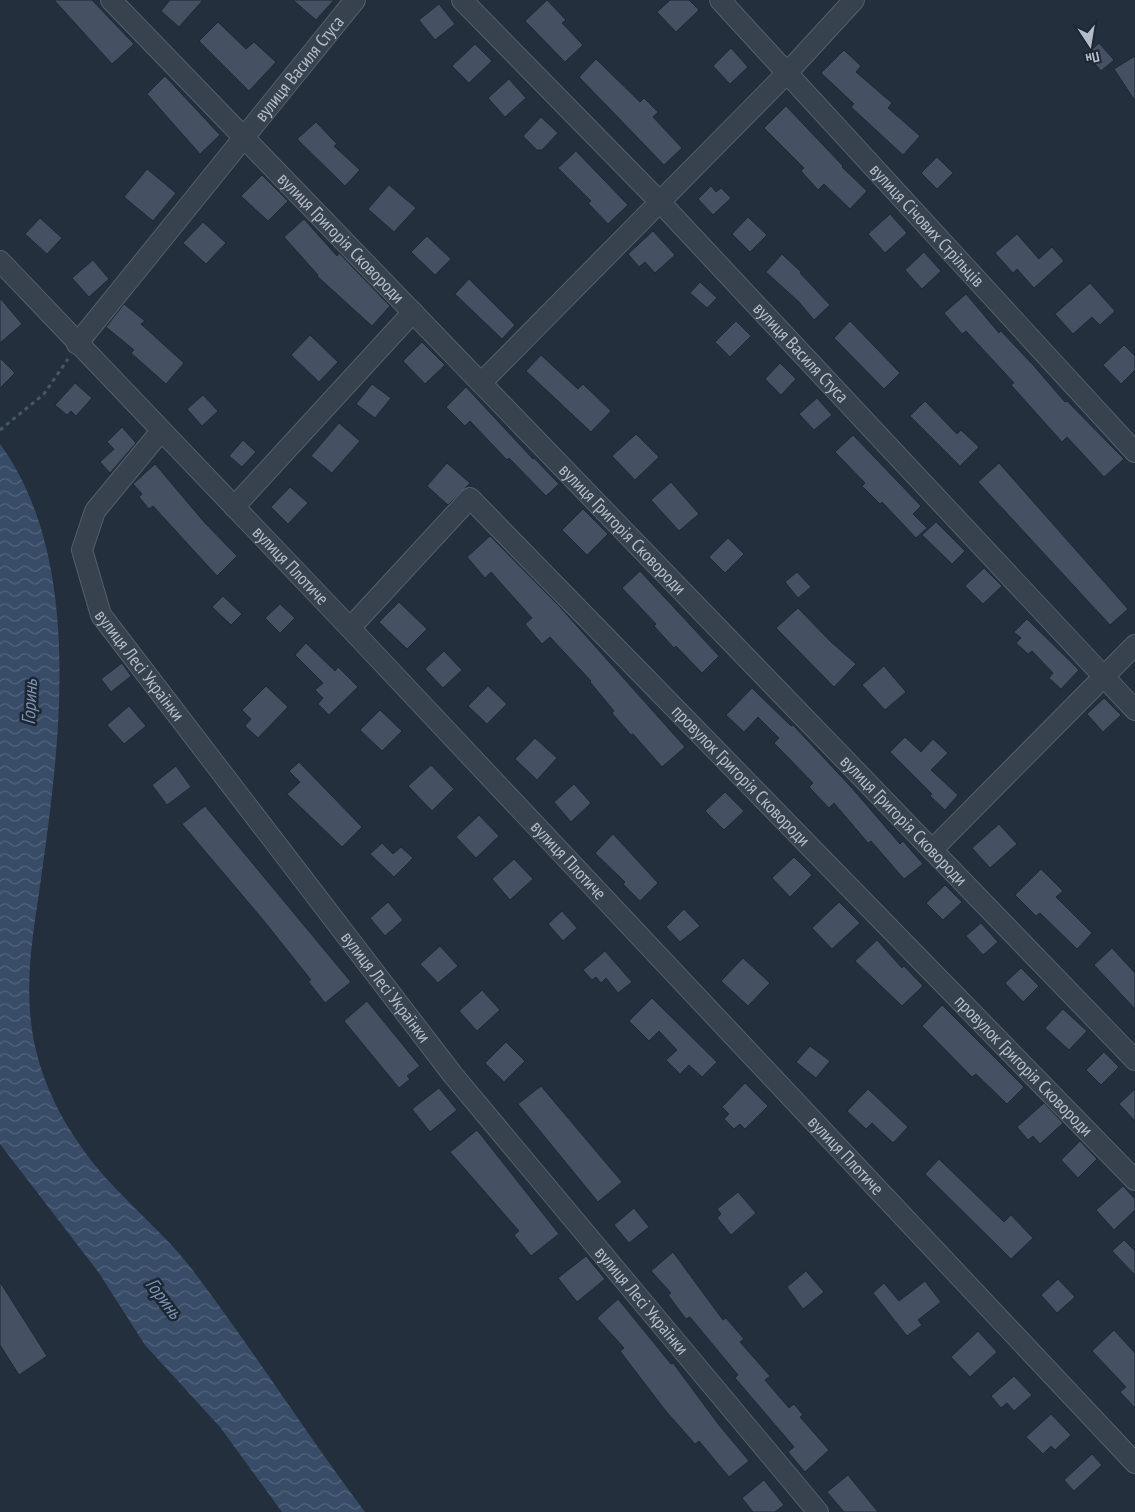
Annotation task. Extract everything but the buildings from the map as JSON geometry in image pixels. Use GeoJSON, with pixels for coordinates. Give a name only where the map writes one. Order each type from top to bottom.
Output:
{"type":"FeatureCollection","features":[{"type":"Feature","properties":{"kind":"street","name":"вулиця Григорія Сковороди"},"geometry":{"type":"LineString","coordinates":[[110,0],[1135,1060]]}},
{"type":"Feature","properties":{"kind":"street","name":"вулиця Василя Стуса"},"geometry":{"type":"LineString","coordinates":[[77,344],[355,0]]}},
{"type":"Feature","properties":{"kind":"street","name":"вулиця Василя Стуса"},"geometry":{"type":"LineString","coordinates":[[462,0],[659,201],[1135,710]]}},
{"type":"Feature","properties":{"kind":"street","name":"вулиця Січових Стрільців"},"geometry":{"type":"LineString","coordinates":[[720,0],[1135,452]]}},
{"type":"Feature","properties":{"kind":"street"},"geometry":{"type":"LineString","coordinates":[[481,383],[788,72],[854,0]]}},
{"type":"Feature","properties":{"kind":"street","name":"вулиця Плотиче"},"geometry":{"type":"LineString","coordinates":[[0,261],[77,344],[350,628],[1135,1463]]}},
{"type":"Feature","properties":{"kind":"street"},"geometry":{"type":"LineString","coordinates":[[234,507],[413,312]]}},
{"type":"Feature","properties":{"kind":"street","name":"вулиця Лесі Українки"},"geometry":{"type":"LineString","coordinates":[[160,431],[95,511],[82,550],[101,615],[453,1075],[818,1512]]}},
{"type":"Feature","properties":{"kind":"street","name":"провулок Григорія Сковороди"},"geometry":{"type":"LineString","coordinates":[[350,628],[470,498],[1135,1180]]}},
{"type":"Feature","properties":{"kind":"street"},"geometry":{"type":"LineString","coordinates":[[932,850],[1105,678],[1135,645]]}},
{"type":"Feature","properties":{"kind":"path"},"geometry":{"type":"LineString","coordinates":[[0,430],[11,423],[44,394],[77,344]]}},
{"type":"Feature","properties":{"kind":"water","name":"Горинь"},"geometry":{"type":"Polygon","coordinates":[[[0,444],[27,491],[45,544],[55,600],[59,658],[54,776],[34,926],[29,986],[31,1026],[40,1067],[57,1107],[92,1162],[166,1239],[191,1268],[365,1512],[282,1512],[220,1427],[145,1345],[99,1273],[0,1144],[0,444]]]}}]}
